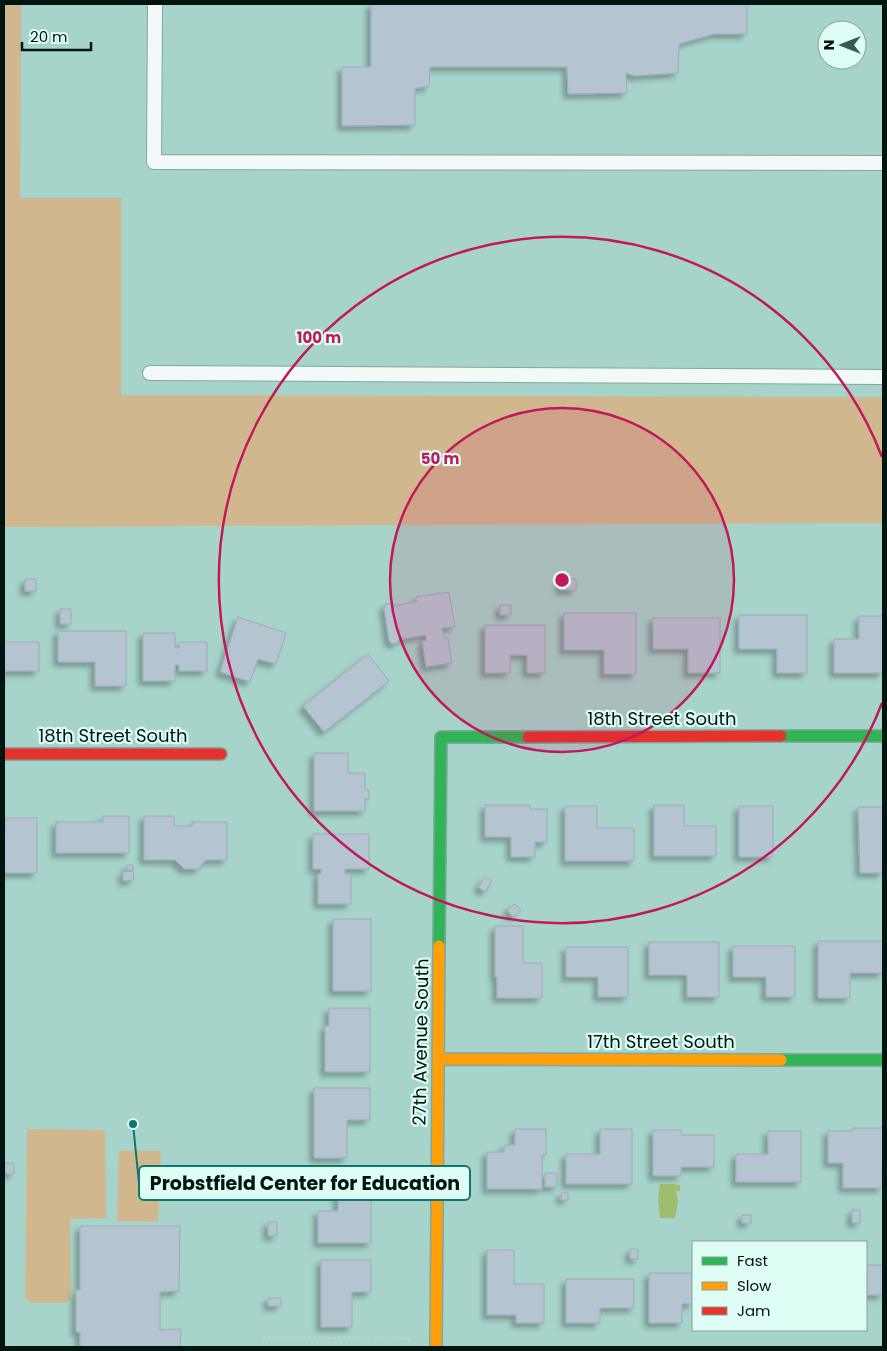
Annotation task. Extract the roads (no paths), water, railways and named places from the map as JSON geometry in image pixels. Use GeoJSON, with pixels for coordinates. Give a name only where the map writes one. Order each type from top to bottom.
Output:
{"type":"FeatureCollection","features":[{"type":"Feature","properties":{"kind":"street","name":"18th Street South"},"geometry":{"type":"LineString","coordinates":[[441,737],[883,736]]}},
{"type":"Feature","properties":{"kind":"street","name":"27th Avenue South"},"geometry":{"type":"LineString","coordinates":[[436,1343],[441,737]]}},
{"type":"Feature","properties":{"kind":"street","name":"18th Street South"},"geometry":{"type":"LineString","coordinates":[[4,754],[221,754]]}},
{"type":"Feature","properties":{"kind":"street","name":"17th Street South"},"geometry":{"type":"LineString","coordinates":[[438,1059],[883,1060]]}},
{"type":"Feature","properties":{"kind":"lane"},"geometry":{"type":"LineString","coordinates":[[155,4],[154,162],[883,163]]}},
{"type":"Feature","properties":{"kind":"lane"},"geometry":{"type":"LineString","coordinates":[[150,373],[883,377]]}},
{"type":"Feature","properties":{"kind":"place","name":"Probstfield Center for Education"},"geometry":{"type":"Point","coordinates":[133,1124]}}]}
